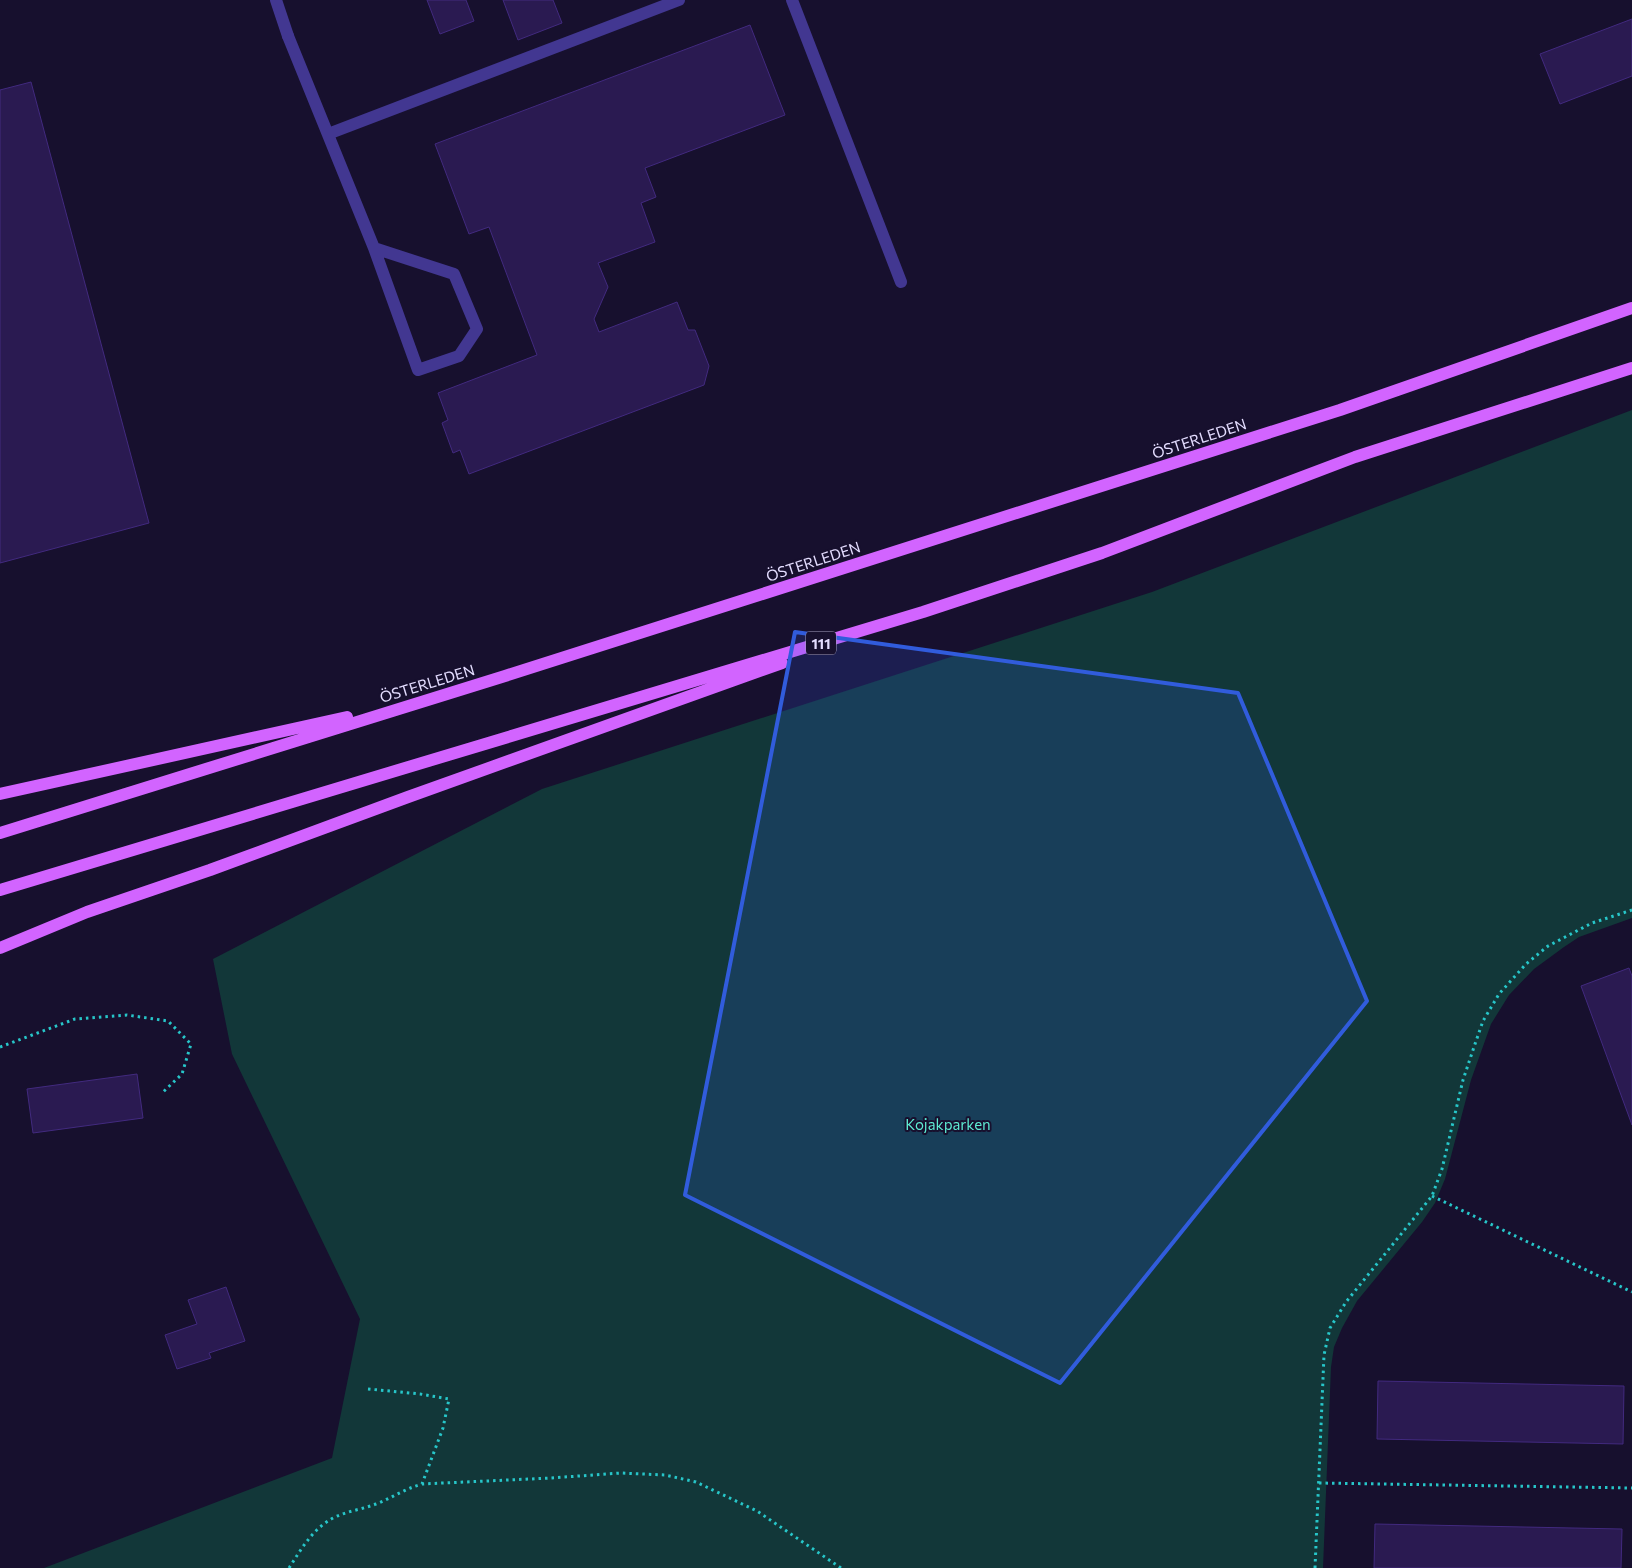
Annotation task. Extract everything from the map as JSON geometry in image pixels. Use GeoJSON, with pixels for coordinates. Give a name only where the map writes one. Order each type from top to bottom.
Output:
{"type":"FeatureCollection","features":[{"type":"Feature","properties":{"kind":"main road","name":"ÖSTERLEDEN"},"geometry":{"type":"LineString","coordinates":[[0,833],[505,676],[1340,410],[1632,308]]}},
{"type":"Feature","properties":{"kind":"main road","name":"111"},"geometry":{"type":"LineString","coordinates":[[0,890],[923,612],[1102,553],[1355,457],[1632,368]]}},
{"type":"Feature","properties":{"kind":"main road"},"geometry":{"type":"LineString","coordinates":[[0,948],[87,912],[210,870],[399,800],[923,612]]}},
{"type":"Feature","properties":{"kind":"main road"},"geometry":{"type":"LineString","coordinates":[[0,794],[432,698]]}},
{"type":"Feature","properties":{"kind":"street"},"geometry":{"type":"LineString","coordinates":[[276,0],[288,36],[374,248],[418,370],[459,356],[477,329],[454,274],[374,248]]}},
{"type":"Feature","properties":{"kind":"street"},"geometry":{"type":"LineString","coordinates":[[328,134],[679,0]]}},
{"type":"Feature","properties":{"kind":"street"},"geometry":{"type":"LineString","coordinates":[[792,0],[901,282]]}},
{"type":"Feature","properties":{"kind":"path"},"geometry":{"type":"LineString","coordinates":[[1314,1568],[1324,1355],[1330,1328],[1346,1302],[1432,1196],[1442,1169],[1475,1044],[1483,1021],[1499,994],[1526,964],[1548,946],[1592,923],[1632,910]]}},
{"type":"Feature","properties":{"kind":"path"},"geometry":{"type":"LineString","coordinates":[[0,1047],[75,1019],[127,1015],[168,1021],[191,1044],[182,1074],[162,1093]]}},
{"type":"Feature","properties":{"kind":"path"},"geometry":{"type":"LineString","coordinates":[[1432,1196],[1632,1292]]}},
{"type":"Feature","properties":{"kind":"path"},"geometry":{"type":"LineString","coordinates":[[368,1389],[449,1399],[443,1428],[422,1484]]}},
{"type":"Feature","properties":{"kind":"path"},"geometry":{"type":"LineString","coordinates":[[289,1568],[305,1543],[320,1526],[336,1517],[377,1504],[406,1488],[422,1484],[551,1478],[621,1472],[665,1475],[696,1482],[757,1511],[841,1568]]}},
{"type":"Feature","properties":{"kind":"path"},"geometry":{"type":"LineString","coordinates":[[1319,1483],[1632,1488]]}},
{"type":"Feature","properties":{"kind":"highlighted area"},"geometry":{"type":"Polygon","coordinates":[[[795,632],[1238,693],[1367,1001],[1060,1383],[685,1195],[795,632]]]}},
{"type":"Feature","properties":{"kind":"green space","name":"Kojakparken"},"geometry":{"type":"Polygon","coordinates":[[[1632,410],[1632,918],[1579,937],[1534,969],[1509,995],[1491,1024],[1471,1080],[1445,1179],[1435,1203],[1422,1222],[1357,1301],[1342,1328],[1334,1347],[1331,1367],[1323,1568],[44,1568],[332,1458],[360,1319],[232,1054],[213,959],[542,789],[1152,592],[1632,410]]]}},
{"type":"Feature","properties":{"kind":"building"},"geometry":{"type":"Polygon","coordinates":[[[427,0],[466,0],[474,21],[440,34],[427,0]]]}},
{"type":"Feature","properties":{"kind":"building"},"geometry":{"type":"Polygon","coordinates":[[[503,0],[553,0],[562,23],[518,40],[503,0]]]}},
{"type":"Feature","properties":{"kind":"building"},"geometry":{"type":"Polygon","coordinates":[[[1632,19],[1632,76],[1560,104],[1540,54],[1632,19]]]}},
{"type":"Feature","properties":{"kind":"building"},"geometry":{"type":"Polygon","coordinates":[[[750,25],[785,115],[645,168],[656,197],[641,203],[655,242],[598,263],[608,287],[594,319],[599,332],[677,302],[688,330],[695,330],[709,366],[704,385],[469,474],[460,450],[453,453],[442,423],[448,420],[438,393],[537,355],[489,227],[469,234],[435,144],[750,25]]]}},
{"type":"Feature","properties":{"kind":"building"},"geometry":{"type":"Polygon","coordinates":[[[31,82],[149,523],[0,563],[0,90],[31,82]]]}},
{"type":"Feature","properties":{"kind":"building"},"geometry":{"type":"Polygon","coordinates":[[[1629,968],[1632,976],[1632,1125],[1581,986],[1629,968]]]}},
{"type":"Feature","properties":{"kind":"building"},"geometry":{"type":"Polygon","coordinates":[[[137,1074],[143,1118],[33,1133],[27,1089],[137,1074]]]}},
{"type":"Feature","properties":{"kind":"building"},"geometry":{"type":"Polygon","coordinates":[[[226,1287],[245,1341],[209,1353],[211,1358],[177,1369],[165,1335],[197,1324],[188,1300],[226,1287]]]}},
{"type":"Feature","properties":{"kind":"building"},"geometry":{"type":"Polygon","coordinates":[[[1378,1381],[1624,1386],[1623,1444],[1377,1439],[1378,1381]]]}},
{"type":"Feature","properties":{"kind":"building"},"geometry":{"type":"Polygon","coordinates":[[[1375,1524],[1622,1529],[1621,1568],[1374,1568],[1375,1524]]]}}]}
